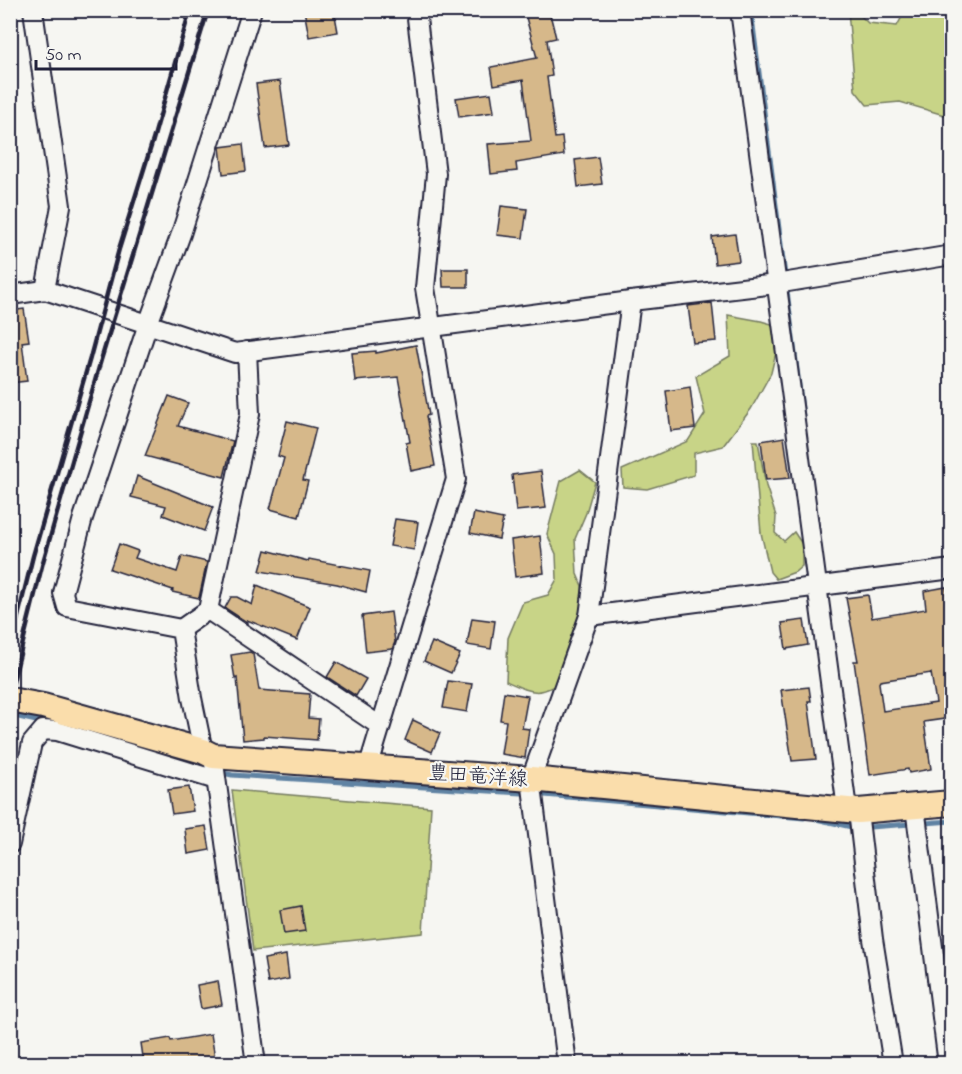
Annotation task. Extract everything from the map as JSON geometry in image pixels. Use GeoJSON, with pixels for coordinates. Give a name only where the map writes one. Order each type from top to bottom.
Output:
{"type":"FeatureCollection","features":[{"type":"Feature","properties":{"kind":"main road","name":"豊田竜洋線"},"geometry":{"type":"LineString","coordinates":[[10,700],[43,706],[210,762],[368,768],[531,779],[853,810],[951,803]]}},
{"type":"Feature","properties":{"kind":"street"},"geometry":{"type":"LineString","coordinates":[[33,10],[61,206],[45,290]]}},
{"type":"Feature","properties":{"kind":"street"},"geometry":{"type":"LineString","coordinates":[[247,351],[250,414],[208,610],[181,629],[67,607],[63,593],[83,518],[148,324],[181,234],[252,10]]}},
{"type":"Feature","properties":{"kind":"street"},"geometry":{"type":"LineString","coordinates":[[368,768],[456,479],[425,288],[436,174],[416,10]]}},
{"type":"Feature","properties":{"kind":"street"},"geometry":{"type":"LineString","coordinates":[[740,10],[817,587],[894,1064]]}},
{"type":"Feature","properties":{"kind":"street"},"geometry":{"type":"LineString","coordinates":[[10,295],[45,290],[235,353],[777,284],[951,255]]}},
{"type":"Feature","properties":{"kind":"street"},"geometry":{"type":"LineString","coordinates":[[567,1064],[531,779],[589,616],[630,301]]}},
{"type":"Feature","properties":{"kind":"street"},"geometry":{"type":"LineString","coordinates":[[589,616],[951,569]]}},
{"type":"Feature","properties":{"kind":"street"},"geometry":{"type":"LineString","coordinates":[[208,610],[380,726]]}},
{"type":"Feature","properties":{"kind":"street"},"geometry":{"type":"LineString","coordinates":[[181,629],[192,698],[210,762],[256,1064]]}},
{"type":"Feature","properties":{"kind":"street"},"geometry":{"type":"LineString","coordinates":[[10,844],[32,743],[44,730],[210,762]]}},
{"type":"Feature","properties":{"kind":"street"},"geometry":{"type":"LineString","coordinates":[[915,807],[948,1064]]}},
{"type":"Feature","properties":{"kind":"green space"},"geometry":{"type":"Polygon","coordinates":[[[848,11],[856,11],[868,23],[897,26],[905,11],[951,11],[951,114],[944,115],[900,102],[867,105],[855,90],[848,11]]]}},
{"type":"Feature","properties":{"kind":"green space"},"geometry":{"type":"Polygon","coordinates":[[[728,315],[782,327],[771,373],[751,409],[723,446],[694,453],[694,475],[647,489],[623,487],[622,470],[688,441],[705,414],[696,376],[730,356],[728,315]]]}},
{"type":"Feature","properties":{"kind":"green space"},"geometry":{"type":"Polygon","coordinates":[[[753,441],[758,441],[766,486],[776,516],[775,533],[784,541],[794,532],[802,544],[802,566],[795,572],[776,579],[770,572],[761,533],[753,441]]]}},
{"type":"Feature","properties":{"kind":"green space"},"geometry":{"type":"Polygon","coordinates":[[[580,470],[595,482],[575,539],[577,574],[582,586],[582,612],[566,680],[549,689],[530,691],[506,681],[508,638],[523,602],[548,595],[557,579],[556,554],[547,534],[561,481],[580,470]]]}},
{"type":"Feature","properties":{"kind":"green space"},"geometry":{"type":"Polygon","coordinates":[[[232,790],[431,807],[423,933],[253,951],[232,790]]]}},
{"type":"Feature","properties":{"kind":"building"},"geometry":{"type":"Polygon","coordinates":[[[304,10],[334,10],[338,32],[309,37],[304,10]]]}},
{"type":"Feature","properties":{"kind":"building"},"geometry":{"type":"Polygon","coordinates":[[[524,10],[549,10],[556,38],[547,40],[552,76],[547,77],[555,138],[562,137],[564,155],[516,163],[517,171],[491,174],[488,144],[531,141],[523,80],[494,85],[491,67],[537,58],[524,10]]]}},
{"type":"Feature","properties":{"kind":"building"},"geometry":{"type":"Polygon","coordinates":[[[280,81],[289,145],[265,148],[256,84],[280,81]]]}},
{"type":"Feature","properties":{"kind":"building"},"geometry":{"type":"Polygon","coordinates":[[[491,93],[494,112],[459,117],[456,98],[491,93]]]}},
{"type":"Feature","properties":{"kind":"building"},"geometry":{"type":"Polygon","coordinates":[[[243,144],[246,171],[223,174],[220,147],[243,144]]]}},
{"type":"Feature","properties":{"kind":"building"},"geometry":{"type":"Polygon","coordinates":[[[598,157],[602,184],[578,187],[575,160],[598,157]]]}},
{"type":"Feature","properties":{"kind":"building"},"geometry":{"type":"Polygon","coordinates":[[[501,206],[527,209],[523,238],[497,235],[501,206]]]}},
{"type":"Feature","properties":{"kind":"building"},"geometry":{"type":"Polygon","coordinates":[[[735,234],[739,261],[715,264],[712,237],[735,234]]]}},
{"type":"Feature","properties":{"kind":"building"},"geometry":{"type":"Polygon","coordinates":[[[442,269],[468,269],[468,287],[443,287],[442,269]]]}},
{"type":"Feature","properties":{"kind":"building"},"geometry":{"type":"Polygon","coordinates":[[[712,303],[716,341],[693,343],[688,306],[712,303]]]}},
{"type":"Feature","properties":{"kind":"building"},"geometry":{"type":"Polygon","coordinates":[[[24,309],[29,341],[22,342],[27,381],[10,383],[10,311],[24,309]]]}},
{"type":"Feature","properties":{"kind":"building"},"geometry":{"type":"Polygon","coordinates":[[[416,345],[429,415],[426,416],[435,466],[411,471],[406,443],[410,442],[398,377],[355,381],[352,353],[376,351],[376,353],[416,345]]]}},
{"type":"Feature","properties":{"kind":"building"},"geometry":{"type":"Polygon","coordinates":[[[690,387],[695,428],[671,431],[666,391],[690,387]]]}},
{"type":"Feature","properties":{"kind":"building"},"geometry":{"type":"Polygon","coordinates":[[[169,396],[188,403],[178,426],[233,441],[224,477],[145,456],[169,396]]]}},
{"type":"Feature","properties":{"kind":"building"},"geometry":{"type":"Polygon","coordinates":[[[287,421],[316,428],[303,480],[308,481],[299,517],[270,509],[284,458],[278,456],[287,421]]]}},
{"type":"Feature","properties":{"kind":"building"},"geometry":{"type":"Polygon","coordinates":[[[784,437],[790,478],[766,480],[761,441],[784,437]]]}},
{"type":"Feature","properties":{"kind":"building"},"geometry":{"type":"Polygon","coordinates":[[[541,471],[546,508],[516,511],[512,475],[541,471]]]}},
{"type":"Feature","properties":{"kind":"building"},"geometry":{"type":"Polygon","coordinates":[[[137,476],[213,507],[204,531],[163,515],[166,506],[131,497],[137,476]]]}},
{"type":"Feature","properties":{"kind":"building"},"geometry":{"type":"Polygon","coordinates":[[[474,513],[503,519],[499,539],[470,533],[474,513]]]}},
{"type":"Feature","properties":{"kind":"building"},"geometry":{"type":"Polygon","coordinates":[[[395,519],[418,522],[414,550],[390,546],[395,519]]]}},
{"type":"Feature","properties":{"kind":"building"},"geometry":{"type":"Polygon","coordinates":[[[540,536],[544,573],[515,577],[511,540],[540,536]]]}},
{"type":"Feature","properties":{"kind":"building"},"geometry":{"type":"Polygon","coordinates":[[[119,544],[138,551],[135,558],[177,572],[182,556],[207,562],[199,598],[172,592],[173,590],[110,569],[119,544]]]}},
{"type":"Feature","properties":{"kind":"building"},"geometry":{"type":"Polygon","coordinates":[[[266,550],[308,561],[309,559],[370,571],[366,592],[337,584],[260,571],[266,550]]]}},
{"type":"Feature","properties":{"kind":"building"},"geometry":{"type":"Polygon","coordinates":[[[257,585],[310,607],[297,640],[247,620],[248,623],[225,608],[231,597],[237,597],[252,605],[257,585]]]}},
{"type":"Feature","properties":{"kind":"building"},"geometry":{"type":"Polygon","coordinates":[[[946,587],[950,613],[946,613],[951,650],[951,718],[924,722],[931,769],[909,773],[908,769],[870,775],[854,661],[858,661],[846,598],[868,595],[872,618],[926,609],[924,591],[946,587]],[[931,673],[879,683],[883,711],[936,703],[931,673]]]}},
{"type":"Feature","properties":{"kind":"building"},"geometry":{"type":"Polygon","coordinates":[[[391,612],[395,642],[392,649],[366,652],[362,616],[391,612]]]}},
{"type":"Feature","properties":{"kind":"building"},"geometry":{"type":"Polygon","coordinates":[[[472,618],[495,621],[491,649],[467,645],[472,618]]]}},
{"type":"Feature","properties":{"kind":"building"},"geometry":{"type":"Polygon","coordinates":[[[804,620],[808,645],[786,649],[782,623],[804,620]]]}},
{"type":"Feature","properties":{"kind":"building"},"geometry":{"type":"Polygon","coordinates":[[[432,642],[460,654],[451,673],[424,661],[432,642]]]}},
{"type":"Feature","properties":{"kind":"building"},"geometry":{"type":"Polygon","coordinates":[[[250,652],[253,654],[259,690],[310,694],[308,718],[319,719],[317,740],[264,736],[264,738],[243,740],[237,678],[235,679],[231,655],[250,652]]]}},
{"type":"Feature","properties":{"kind":"building"},"geometry":{"type":"Polygon","coordinates":[[[336,662],[366,679],[356,696],[327,677],[336,662]]]}},
{"type":"Feature","properties":{"kind":"building"},"geometry":{"type":"Polygon","coordinates":[[[448,681],[472,684],[467,712],[443,708],[448,681]]]}},
{"type":"Feature","properties":{"kind":"building"},"geometry":{"type":"Polygon","coordinates":[[[809,687],[811,701],[808,701],[816,759],[792,761],[781,690],[809,687]]]}},
{"type":"Feature","properties":{"kind":"building"},"geometry":{"type":"Polygon","coordinates":[[[504,692],[528,696],[522,728],[529,729],[525,758],[501,754],[506,721],[500,720],[504,692]]]}},
{"type":"Feature","properties":{"kind":"building"},"geometry":{"type":"Polygon","coordinates":[[[413,720],[440,733],[432,752],[405,740],[413,720]]]}},
{"type":"Feature","properties":{"kind":"building"},"geometry":{"type":"Polygon","coordinates":[[[189,787],[193,811],[172,814],[168,790],[189,787]]]}},
{"type":"Feature","properties":{"kind":"building"},"geometry":{"type":"Polygon","coordinates":[[[206,826],[210,850],[188,854],[185,829],[206,826]]]}},
{"type":"Feature","properties":{"kind":"building"},"geometry":{"type":"Polygon","coordinates":[[[301,906],[305,931],[284,934],[280,910],[301,906]]]}},
{"type":"Feature","properties":{"kind":"building"},"geometry":{"type":"Polygon","coordinates":[[[286,955],[289,979],[268,983],[264,959],[286,955]]]}},
{"type":"Feature","properties":{"kind":"building"},"geometry":{"type":"Polygon","coordinates":[[[218,981],[222,1005],[201,1009],[197,985],[218,981]]]}},
{"type":"Feature","properties":{"kind":"building"},"geometry":{"type":"Polygon","coordinates":[[[211,1034],[216,1064],[144,1064],[141,1043],[170,1038],[171,1041],[211,1034]]]}},
{"type":"Feature","properties":{"kind":"waterway"},"geometry":{"type":"LineString","coordinates":[[751,10],[803,416]]}},
{"type":"Feature","properties":{"kind":"waterway"},"geometry":{"type":"LineString","coordinates":[[10,715],[45,723]]}},
{"type":"Feature","properties":{"kind":"waterway"},"geometry":{"type":"LineString","coordinates":[[218,772],[232,775],[522,793],[804,818]]}},
{"type":"Feature","properties":{"kind":"waterway"},"geometry":{"type":"LineString","coordinates":[[816,819],[856,828],[952,821]]}},
{"type":"Feature","properties":{"kind":"railway"},"geometry":{"type":"LineString","coordinates":[[10,649],[33,556],[119,249],[190,10]]}},
{"type":"Feature","properties":{"kind":"railway"},"geometry":{"type":"LineString","coordinates":[[10,694],[43,562],[101,360],[208,10]]}}]}
